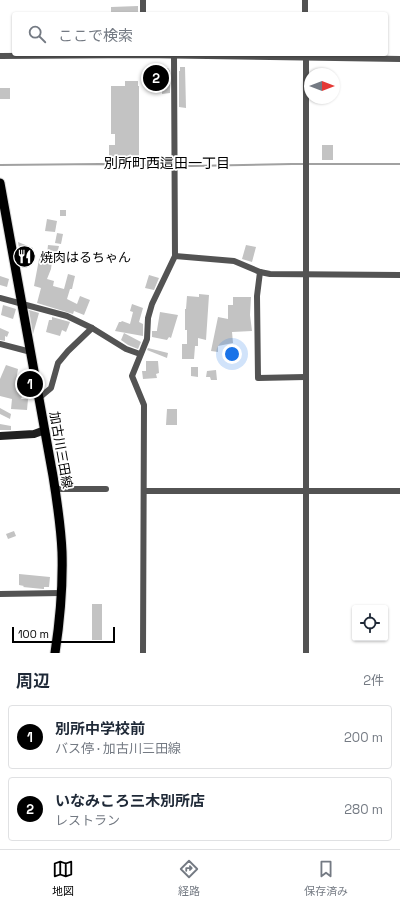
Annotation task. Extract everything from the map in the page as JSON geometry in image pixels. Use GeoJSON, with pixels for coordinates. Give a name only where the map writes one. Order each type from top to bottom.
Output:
{"type":"FeatureCollection","features":[{"type":"Feature","properties":{"kind":"main road","name":"加古川三田線"},"geometry":{"type":"LineString","coordinates":[[0,183],[55,489],[62,552],[60,618],[55,653]]}},
{"type":"Feature","properties":{"kind":"street"},"geometry":{"type":"LineString","coordinates":[[143,0],[143,12]]}},
{"type":"Feature","properties":{"kind":"street"},"geometry":{"type":"LineString","coordinates":[[305,0],[305,12]]}},
{"type":"Feature","properties":{"kind":"street"},"geometry":{"type":"LineString","coordinates":[[0,56],[12,56]]}},
{"type":"Feature","properties":{"kind":"street"},"geometry":{"type":"LineString","coordinates":[[143,653],[144,405],[132,376],[147,339],[148,318],[152,304],[175,256],[174,56],[306,56],[400,59]]}},
{"type":"Feature","properties":{"kind":"street"},"geometry":{"type":"LineString","coordinates":[[306,56],[306,653]]}},
{"type":"Feature","properties":{"kind":"street"},"geometry":{"type":"LineString","coordinates":[[175,256],[234,261],[260,272],[270,274],[400,275]]}},
{"type":"Feature","properties":{"kind":"street"},"geometry":{"type":"LineString","coordinates":[[260,272],[257,296],[258,378],[305,377]]}},
{"type":"Feature","properties":{"kind":"street"},"geometry":{"type":"LineString","coordinates":[[0,298],[67,316],[92,328],[126,349],[140,354]]}},
{"type":"Feature","properties":{"kind":"street"},"geometry":{"type":"LineString","coordinates":[[39,398],[51,388],[58,363],[92,328]]}},
{"type":"Feature","properties":{"kind":"street"},"geometry":{"type":"LineString","coordinates":[[0,344],[31,352]]}},
{"type":"Feature","properties":{"kind":"street"},"geometry":{"type":"LineString","coordinates":[[0,436],[34,434],[44,430]]}},
{"type":"Feature","properties":{"kind":"street"},"geometry":{"type":"LineString","coordinates":[[55,489],[106,489]]}},
{"type":"Feature","properties":{"kind":"street"},"geometry":{"type":"LineString","coordinates":[[144,491],[400,491]]}},
{"type":"Feature","properties":{"kind":"street"},"geometry":{"type":"LineString","coordinates":[[0,594],[61,593]]}},
{"type":"Feature","properties":{"kind":"building"},"geometry":{"type":"Polygon","coordinates":[[[138,6],[138,12],[111,12],[111,7],[138,6]]]}},
{"type":"Feature","properties":{"kind":"building"},"geometry":{"type":"Polygon","coordinates":[[[180,67],[185,67],[186,108],[179,107],[180,67]]]}},
{"type":"Feature","properties":{"kind":"building"},"geometry":{"type":"Polygon","coordinates":[[[151,68],[168,68],[170,71],[170,93],[162,94],[162,89],[151,89],[151,68]]]}},
{"type":"Feature","properties":{"kind":"building"},"geometry":{"type":"Polygon","coordinates":[[[125,81],[138,81],[139,86],[139,160],[109,160],[109,145],[115,145],[115,134],[111,134],[111,86],[125,86],[125,81]]]}},
{"type":"Feature","properties":{"kind":"building"},"geometry":{"type":"Polygon","coordinates":[[[0,88],[10,88],[10,99],[0,99],[0,88]]]}},
{"type":"Feature","properties":{"kind":"building"},"geometry":{"type":"Polygon","coordinates":[[[322,145],[333,145],[333,160],[322,160],[322,145]]]}},
{"type":"Feature","properties":{"kind":"building"},"geometry":{"type":"Polygon","coordinates":[[[60,210],[66,210],[66,216],[60,216],[60,210]]]}},
{"type":"Feature","properties":{"kind":"building"},"geometry":{"type":"Polygon","coordinates":[[[47,219],[57,221],[55,232],[45,231],[47,219]]]}},
{"type":"Feature","properties":{"kind":"building"},"geometry":{"type":"Polygon","coordinates":[[[57,233],[63,234],[61,244],[55,243],[57,233]]]}},
{"type":"Feature","properties":{"kind":"building","name":"焼肉はるちゃん"},"geometry":{"type":"Polygon","coordinates":[[[18,242],[33,248],[28,265],[22,266],[18,242]]]}},
{"type":"Feature","properties":{"kind":"building"},"geometry":{"type":"Polygon","coordinates":[[[48,245],[59,246],[57,254],[53,253],[51,269],[47,279],[54,281],[53,286],[64,289],[68,274],[75,276],[72,289],[70,289],[67,299],[77,304],[80,296],[90,300],[84,315],[74,311],[73,314],[37,303],[41,288],[34,286],[40,254],[47,254],[48,245]]]}},
{"type":"Feature","properties":{"kind":"building"},"geometry":{"type":"Polygon","coordinates":[[[246,245],[256,247],[252,262],[242,259],[246,245]]]}},
{"type":"Feature","properties":{"kind":"building"},"geometry":{"type":"Polygon","coordinates":[[[149,275],[159,278],[154,290],[145,288],[149,275]]]}},
{"type":"Feature","properties":{"kind":"building"},"geometry":{"type":"Polygon","coordinates":[[[0,276],[9,279],[7,287],[0,285],[0,276]]]}},
{"type":"Feature","properties":{"kind":"building"},"geometry":{"type":"Polygon","coordinates":[[[199,294],[209,295],[206,340],[198,338],[198,346],[195,346],[194,359],[182,359],[182,344],[187,344],[185,309],[187,296],[199,297],[199,294]]]}},
{"type":"Feature","properties":{"kind":"building"},"geometry":{"type":"Polygon","coordinates":[[[233,297],[251,297],[250,315],[252,331],[232,332],[233,343],[218,346],[218,352],[211,351],[218,317],[228,319],[228,305],[233,305],[233,297]]]}},
{"type":"Feature","properties":{"kind":"building"},"geometry":{"type":"Polygon","coordinates":[[[132,304],[143,308],[139,322],[143,324],[143,336],[115,331],[119,322],[122,321],[130,324],[133,312],[130,311],[132,304]]]}},
{"type":"Feature","properties":{"kind":"building"},"geometry":{"type":"Polygon","coordinates":[[[3,305],[16,309],[13,319],[1,315],[3,305]]]}},
{"type":"Feature","properties":{"kind":"building"},"geometry":{"type":"Polygon","coordinates":[[[29,310],[39,313],[33,334],[29,310]]]}},
{"type":"Feature","properties":{"kind":"building"},"geometry":{"type":"Polygon","coordinates":[[[160,312],[178,315],[171,338],[169,337],[167,340],[152,337],[152,331],[157,331],[160,312]]]}},
{"type":"Feature","properties":{"kind":"building"},"geometry":{"type":"Polygon","coordinates":[[[52,317],[70,322],[66,332],[62,330],[60,336],[46,332],[49,320],[52,320],[52,317]]]}},
{"type":"Feature","properties":{"kind":"building"},"geometry":{"type":"Polygon","coordinates":[[[0,328],[9,332],[7,337],[5,336],[5,341],[0,340],[0,328]]]}},
{"type":"Feature","properties":{"kind":"building"},"geometry":{"type":"Polygon","coordinates":[[[124,333],[141,342],[138,349],[121,340],[124,333]]]}},
{"type":"Feature","properties":{"kind":"building"},"geometry":{"type":"Polygon","coordinates":[[[148,348],[168,353],[167,358],[147,350],[148,348]]]}},
{"type":"Feature","properties":{"kind":"building"},"geometry":{"type":"Polygon","coordinates":[[[146,361],[158,361],[159,373],[156,374],[157,378],[143,379],[142,371],[146,371],[146,361]]]}},
{"type":"Feature","properties":{"kind":"building"},"geometry":{"type":"Polygon","coordinates":[[[6,365],[18,369],[16,381],[27,385],[21,399],[28,399],[27,410],[11,409],[12,399],[0,396],[0,379],[6,365]]]}},
{"type":"Feature","properties":{"kind":"building"},"geometry":{"type":"Polygon","coordinates":[[[191,367],[198,367],[198,377],[191,376],[191,367]]]}},
{"type":"Feature","properties":{"kind":"building"},"geometry":{"type":"Polygon","coordinates":[[[216,370],[217,380],[211,380],[210,377],[206,377],[207,371],[216,370]]]}},
{"type":"Feature","properties":{"kind":"building"},"geometry":{"type":"Polygon","coordinates":[[[0,408],[11,414],[10,419],[0,414],[0,408]]]}},
{"type":"Feature","properties":{"kind":"building"},"geometry":{"type":"Polygon","coordinates":[[[167,409],[177,409],[177,425],[166,425],[167,409]]]}},
{"type":"Feature","properties":{"kind":"building"},"geometry":{"type":"Polygon","coordinates":[[[0,424],[11,426],[11,430],[0,430],[0,424]]]}},
{"type":"Feature","properties":{"kind":"building"},"geometry":{"type":"Polygon","coordinates":[[[14,531],[16,536],[8,539],[6,534],[14,531]]]}},
{"type":"Feature","properties":{"kind":"building"},"geometry":{"type":"Polygon","coordinates":[[[19,574],[50,577],[49,587],[44,587],[43,589],[23,587],[24,586],[19,585],[19,574]]]}},
{"type":"Feature","properties":{"kind":"building"},"geometry":{"type":"Polygon","coordinates":[[[92,604],[102,604],[102,640],[92,640],[92,604]]]}},
{"type":"Feature","properties":{"kind":"waterway"},"geometry":{"type":"LineString","coordinates":[[0,165],[100,164],[191,166],[400,164]]}},
{"type":"Feature","properties":{"kind":"place","name":"いなみころ三木別所店"},"geometry":{"type":"Point","coordinates":[156,78]}},
{"type":"Feature","properties":{"kind":"place","name":"焼肉はるちゃん"},"geometry":{"type":"Point","coordinates":[25,257]}},
{"type":"Feature","properties":{"kind":"place","name":"別所中学校前"},"geometry":{"type":"Point","coordinates":[30,384]}},
{"type":"Feature","properties":{"kind":"district","name":"別所町西這田一丁目"},"geometry":{"type":"Point","coordinates":[167,163]}}]}
